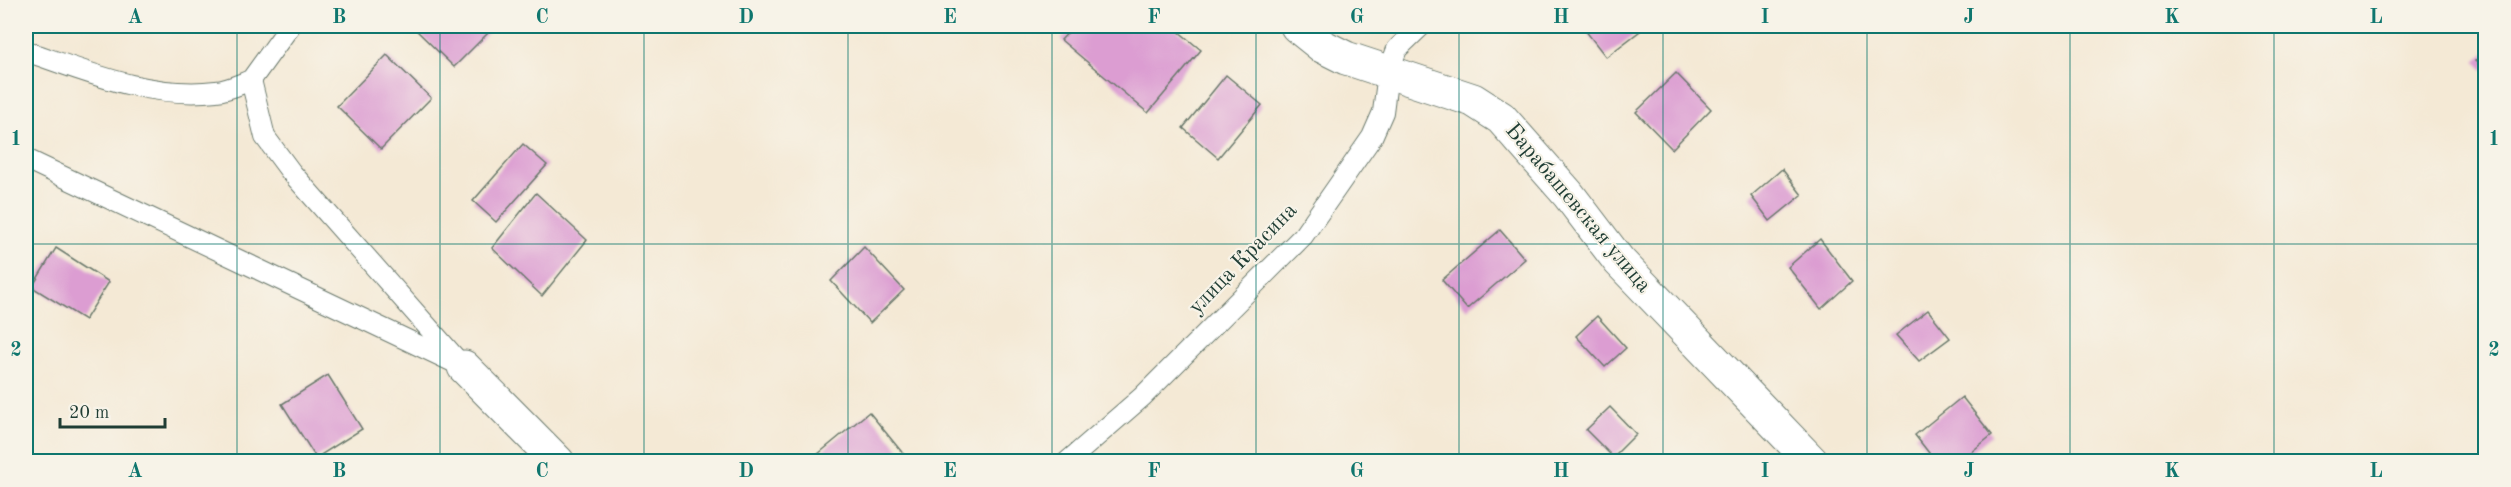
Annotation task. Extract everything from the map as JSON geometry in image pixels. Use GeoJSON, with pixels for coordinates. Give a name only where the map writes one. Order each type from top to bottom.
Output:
{"type":"FeatureCollection","features":[{"type":"Feature","properties":{"kind":"street","name":"Барабашевская улица"},"geometry":{"type":"LineString","coordinates":[[1297,26],[1322,46],[1346,58],[1473,100],[1501,118],[1568,194],[1619,261],[1812,462]]}},
{"type":"Feature","properties":{"kind":"street"},"geometry":{"type":"LineString","coordinates":[[464,367],[558,462]]}},
{"type":"Feature","properties":{"kind":"lane"},"geometry":{"type":"LineString","coordinates":[[26,51],[114,82],[183,93],[219,91],[252,80],[290,26]]}},
{"type":"Feature","properties":{"kind":"lane","name":"улица Красина"},"geometry":{"type":"LineString","coordinates":[[1067,462],[1142,397],[1303,236],[1372,137],[1383,112],[1388,73],[1397,49],[1421,26]]}},
{"type":"Feature","properties":{"kind":"lane"},"geometry":{"type":"LineString","coordinates":[[252,80],[265,137],[284,164],[464,367]]}},
{"type":"Feature","properties":{"kind":"lane"},"geometry":{"type":"LineString","coordinates":[[26,159],[464,367]]}},
{"type":"Feature","properties":{"kind":"building"},"geometry":{"type":"Polygon","coordinates":[[[412,26],[495,26],[454,67],[412,26]]]}},
{"type":"Feature","properties":{"kind":"building"},"geometry":{"type":"Polygon","coordinates":[[[1074,26],[1172,26],[1201,50],[1148,113],[1061,40],[1074,26]]]}},
{"type":"Feature","properties":{"kind":"building"},"geometry":{"type":"Polygon","coordinates":[[[1591,26],[1636,26],[1640,31],[1606,57],[1585,30],[1591,26]]]}},
{"type":"Feature","properties":{"kind":"building"},"geometry":{"type":"Polygon","coordinates":[[[2486,52],[2486,72],[2475,61],[2486,52]]]}},
{"type":"Feature","properties":{"kind":"building"},"geometry":{"type":"Polygon","coordinates":[[[387,55],[431,98],[381,149],[337,106],[387,55]]]}},
{"type":"Feature","properties":{"kind":"building"},"geometry":{"type":"Polygon","coordinates":[[[1676,73],[1711,109],[1672,149],[1636,112],[1676,73]]]}},
{"type":"Feature","properties":{"kind":"building"},"geometry":{"type":"Polygon","coordinates":[[[1226,75],[1262,105],[1218,158],[1183,128],[1226,75]]]}},
{"type":"Feature","properties":{"kind":"building"},"geometry":{"type":"Polygon","coordinates":[[[523,144],[547,165],[496,222],[473,201],[523,144]]]}},
{"type":"Feature","properties":{"kind":"building"},"geometry":{"type":"Polygon","coordinates":[[[1782,169],[1802,195],[1770,221],[1751,196],[1782,169]]]}},
{"type":"Feature","properties":{"kind":"building"},"geometry":{"type":"Polygon","coordinates":[[[536,193],[587,240],[542,296],[492,248],[536,193]]]}},
{"type":"Feature","properties":{"kind":"building"},"geometry":{"type":"Polygon","coordinates":[[[1500,230],[1525,259],[1467,309],[1442,280],[1500,230]]]}},
{"type":"Feature","properties":{"kind":"building"},"geometry":{"type":"Polygon","coordinates":[[[1820,239],[1852,281],[1821,309],[1788,267],[1820,239]]]}},
{"type":"Feature","properties":{"kind":"building"},"geometry":{"type":"Polygon","coordinates":[[[864,247],[904,290],[870,323],[831,281],[864,247]]]}},
{"type":"Feature","properties":{"kind":"building"},"geometry":{"type":"Polygon","coordinates":[[[56,248],[109,282],[85,320],[32,287],[56,248]]]}},
{"type":"Feature","properties":{"kind":"building"},"geometry":{"type":"Polygon","coordinates":[[[1928,310],[1950,338],[1919,361],[1896,335],[1928,310]]]}},
{"type":"Feature","properties":{"kind":"building"},"geometry":{"type":"Polygon","coordinates":[[[1597,316],[1626,348],[1605,367],[1576,336],[1597,316]]]}},
{"type":"Feature","properties":{"kind":"building"},"geometry":{"type":"Polygon","coordinates":[[[328,375],[362,429],[316,458],[282,404],[328,375]]]}},
{"type":"Feature","properties":{"kind":"building"},"geometry":{"type":"Polygon","coordinates":[[[1962,397],[1992,435],[1959,462],[1936,462],[1915,435],[1962,397]]]}},
{"type":"Feature","properties":{"kind":"building"},"geometry":{"type":"Polygon","coordinates":[[[1610,407],[1636,434],[1613,457],[1586,430],[1610,407]]]}},
{"type":"Feature","properties":{"kind":"building"},"geometry":{"type":"Polygon","coordinates":[[[869,412],[910,462],[824,462],[818,454],[869,412]]]}}]}
